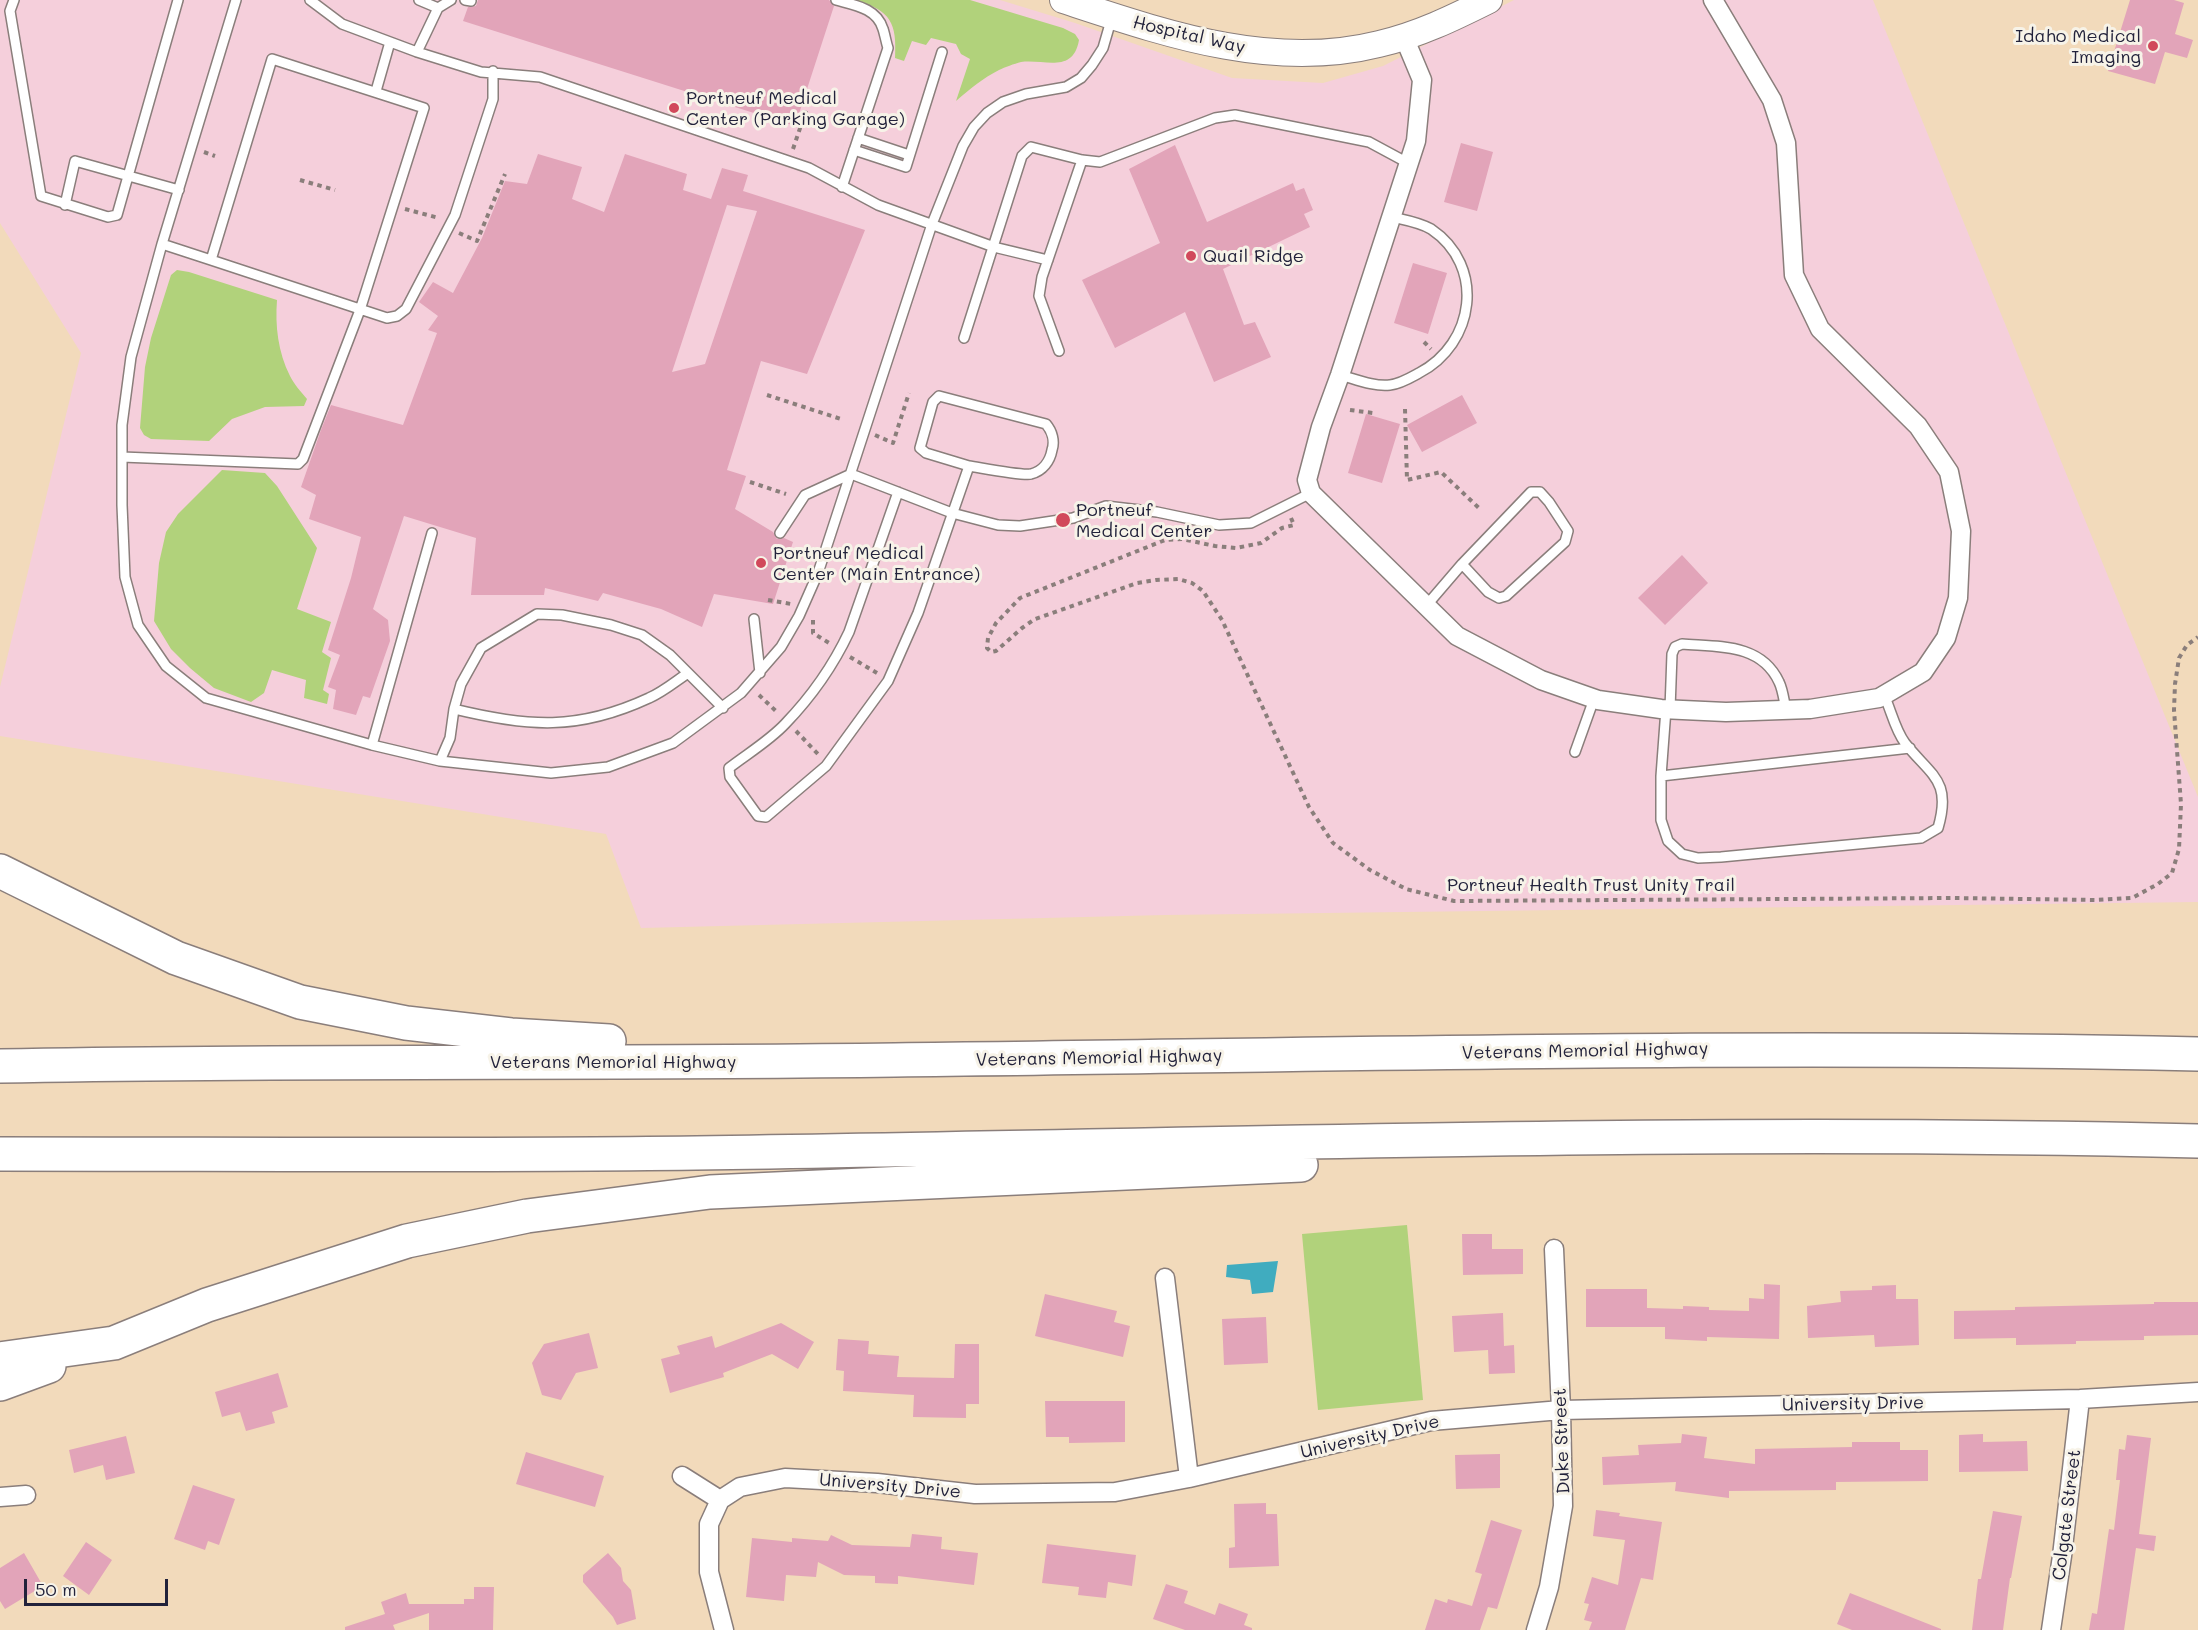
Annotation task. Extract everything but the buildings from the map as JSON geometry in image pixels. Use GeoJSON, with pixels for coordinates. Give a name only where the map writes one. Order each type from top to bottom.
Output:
{"type":"FeatureCollection","features":[{"type":"Feature","properties":{"kind":"highway"},"geometry":{"type":"LineString","coordinates":[[0,872],[176,958],[300,1002],[406,1023],[511,1035],[620,1042],[768,1062]]}},
{"type":"Feature","properties":{"kind":"highway","name":"Veterans Memorial Highway"},"geometry":{"type":"LineString","coordinates":[[0,1066],[218,1062],[768,1062],[1784,1049],[2198,1054]]}},
{"type":"Feature","properties":{"kind":"highway"},"geometry":{"type":"LineString","coordinates":[[0,1154],[679,1153],[1459,1140],[1815,1137],[2198,1141]]}},
{"type":"Feature","properties":{"kind":"highway"},"geometry":{"type":"LineString","coordinates":[[0,1384],[114,1343],[207,1305],[406,1241],[527,1216],[710,1192],[1413,1160],[1459,1140]]}},
{"type":"Feature","properties":{"kind":"highway"},"geometry":{"type":"LineString","coordinates":[[0,1359],[114,1343]]}},
{"type":"Feature","properties":{"kind":"street","name":"Hospital Way"},"geometry":{"type":"LineString","coordinates":[[1063,0],[1147,27],[1235,48],[1295,54],[1356,49],[1404,37],[1444,22],[1488,0]]}},
{"type":"Feature","properties":{"kind":"street"},"geometry":{"type":"LineString","coordinates":[[1404,37],[1422,80],[1416,141],[1321,427],[1307,480],[1311,494],[1457,636],[1541,680],[1594,699],[1668,709],[1726,712],[1810,709],[1879,698],[1923,672],[1946,638],[1958,598],[1961,531],[1949,472],[1918,426],[1820,329],[1794,275],[1786,143],[1772,100],[1713,0]]}},
{"type":"Feature","properties":{"kind":"street","name":"Duke Street"},"geometry":{"type":"LineString","coordinates":[[1536,1630],[1550,1587],[1563,1506],[1554,1249]]}},
{"type":"Feature","properties":{"kind":"street"},"geometry":{"type":"LineString","coordinates":[[1165,1278],[1189,1478]]}},
{"type":"Feature","properties":{"kind":"street","name":"University Drive"},"geometry":{"type":"LineString","coordinates":[[720,1500],[740,1487],[784,1478],[877,1483],[975,1494],[1115,1492],[1189,1478],[1431,1421],[1561,1410],[2080,1399],[2198,1392]]}},
{"type":"Feature","properties":{"kind":"street","name":"Colgate Street"},"geometry":{"type":"LineString","coordinates":[[2051,1630],[2080,1399]]}},
{"type":"Feature","properties":{"kind":"street"},"geometry":{"type":"LineString","coordinates":[[682,1476],[720,1500],[710,1524],[709,1572],[724,1630]]}},
{"type":"Feature","properties":{"kind":"street"},"geometry":{"type":"LineString","coordinates":[[0,1497],[26,1495]]}},
{"type":"Feature","properties":{"kind":"lane"},"geometry":{"type":"LineString","coordinates":[[14,0],[10,11],[41,196],[108,217],[117,215],[178,0]]}},
{"type":"Feature","properties":{"kind":"lane"},"geometry":{"type":"LineString","coordinates":[[236,0],[162,244],[131,357],[122,425],[122,457],[126,577],[138,625],[166,666],[206,698],[372,745],[440,760],[551,773],[608,767],[673,743],[723,708],[760,673],[781,647],[799,616],[819,573],[932,224],[963,146],[974,127],[987,113],[1003,102],[1026,94],[1066,87],[1081,78],[1103,48],[1112,16]]}},
{"type":"Feature","properties":{"kind":"lane"},"geometry":{"type":"LineString","coordinates":[[310,0],[342,24],[417,52],[481,72],[493,71],[540,77],[809,168],[878,205],[994,247],[1048,260]]}},
{"type":"Feature","properties":{"kind":"lane"},"geometry":{"type":"LineString","coordinates":[[419,0],[438,8]]}},
{"type":"Feature","properties":{"kind":"lane"},"geometry":{"type":"LineString","coordinates":[[417,52],[438,8],[451,0]]}},
{"type":"Feature","properties":{"kind":"lane"},"geometry":{"type":"LineString","coordinates":[[465,0],[471,1]]}},
{"type":"Feature","properties":{"kind":"lane"},"geometry":{"type":"LineString","coordinates":[[836,0],[871,11],[883,27],[888,48],[842,187]]}},
{"type":"Feature","properties":{"kind":"lane"},"geometry":{"type":"LineString","coordinates":[[376,91],[390,42]]}},
{"type":"Feature","properties":{"kind":"lane"},"geometry":{"type":"LineString","coordinates":[[854,150],[906,166],[942,52]]}},
{"type":"Feature","properties":{"kind":"lane"},"geometry":{"type":"LineString","coordinates":[[122,457],[298,464],[303,459],[360,310],[424,108],[272,59],[211,261]]}},
{"type":"Feature","properties":{"kind":"lane"},"geometry":{"type":"LineString","coordinates":[[162,244],[360,310],[387,318],[397,315],[406,309],[455,216],[493,99],[493,71]]}},
{"type":"Feature","properties":{"kind":"lane"},"geometry":{"type":"LineString","coordinates":[[964,338],[1022,156],[1031,147],[1082,160],[1100,162],[1215,117],[1235,115],[1369,142],[1408,163]]}},
{"type":"Feature","properties":{"kind":"lane"},"geometry":{"type":"LineString","coordinates":[[858,138],[909,156]]}},
{"type":"Feature","properties":{"kind":"lane"},"geometry":{"type":"LineString","coordinates":[[1059,351],[1039,296],[1048,260],[1082,160]]}},
{"type":"Feature","properties":{"kind":"lane"},"geometry":{"type":"LineString","coordinates":[[65,205],[75,161],[179,190]]}},
{"type":"Feature","properties":{"kind":"lane"},"geometry":{"type":"LineString","coordinates":[[1340,375],[1377,385],[1389,386],[1402,382],[1434,365],[1448,351],[1460,332],[1467,302],[1465,274],[1450,246],[1420,223],[1392,217]]}},
{"type":"Feature","properties":{"kind":"lane"},"geometry":{"type":"LineString","coordinates":[[939,396],[1046,424],[1051,429],[1054,445],[1050,459],[1042,469],[1031,474],[969,466],[926,453],[920,448],[933,402],[939,396]]}},
{"type":"Feature","properties":{"kind":"lane"},"geometry":{"type":"LineString","coordinates":[[898,492],[849,632],[840,651],[813,693],[784,725],[729,768],[730,777],[758,816],[766,817],[826,766],[888,681],[918,613],[969,466]]}},
{"type":"Feature","properties":{"kind":"lane"},"geometry":{"type":"LineString","coordinates":[[780,533],[805,495],[851,474],[952,513],[998,525],[1020,526],[1073,518],[1106,506],[1157,512],[1219,525],[1251,523],[1311,494]]}},
{"type":"Feature","properties":{"kind":"lane"},"geometry":{"type":"LineString","coordinates":[[1426,606],[1462,564],[1531,492],[1540,492],[1568,531],[1565,542],[1556,552],[1506,596],[1499,598],[1488,592],[1462,564]]}},
{"type":"Feature","properties":{"kind":"lane"},"geometry":{"type":"LineString","coordinates":[[372,745],[432,533]]}},
{"type":"Feature","properties":{"kind":"lane"},"geometry":{"type":"LineString","coordinates":[[440,760],[450,738],[454,709],[461,684],[481,648],[537,614],[562,615],[611,625],[642,635],[670,655],[723,708]]}},
{"type":"Feature","properties":{"kind":"lane"},"geometry":{"type":"LineString","coordinates":[[754,619],[760,673]]}},
{"type":"Feature","properties":{"kind":"lane"},"geometry":{"type":"LineString","coordinates":[[1786,710],[1779,682],[1752,653],[1737,648],[1682,644],[1675,647],[1672,654],[1661,776],[1661,820],[1668,841],[1682,854],[1698,858],[1921,838],[1938,828],[1944,809],[1943,794],[1934,773],[1910,748],[1896,729],[1894,716],[1884,695]]}},
{"type":"Feature","properties":{"kind":"lane"},"geometry":{"type":"LineString","coordinates":[[454,709],[489,718],[525,723],[559,724],[596,718],[651,698],[688,673]]}},
{"type":"Feature","properties":{"kind":"lane"},"geometry":{"type":"LineString","coordinates":[[1575,752],[1594,699]]}},
{"type":"Feature","properties":{"kind":"lane"},"geometry":{"type":"LineString","coordinates":[[1661,776],[1910,748]]}},
{"type":"Feature","properties":{"kind":"path"},"geometry":{"type":"LineString","coordinates":[[792,153],[810,99],[806,98]]}},
{"type":"Feature","properties":{"kind":"path"},"geometry":{"type":"LineString","coordinates":[[204,152],[215,156]]}},
{"type":"Feature","properties":{"kind":"path"},"geometry":{"type":"LineString","coordinates":[[458,232],[477,240],[505,174]]}},
{"type":"Feature","properties":{"kind":"path"},"geometry":{"type":"LineString","coordinates":[[300,180],[335,190]]}},
{"type":"Feature","properties":{"kind":"path"},"geometry":{"type":"LineString","coordinates":[[403,209],[442,219]]}},
{"type":"Feature","properties":{"kind":"path"},"geometry":{"type":"LineString","coordinates":[[874,435],[893,444],[909,393]]}},
{"type":"Feature","properties":{"kind":"path"},"geometry":{"type":"LineString","coordinates":[[767,395],[844,420]]}},
{"type":"Feature","properties":{"kind":"path"},"geometry":{"type":"LineString","coordinates":[[1350,410],[1373,413]]}},
{"type":"Feature","properties":{"kind":"path"},"geometry":{"type":"LineString","coordinates":[[1405,410],[1407,480],[1441,472],[1481,510]]}},
{"type":"Feature","properties":{"kind":"path"},"geometry":{"type":"LineString","coordinates":[[750,482],[786,494]]}},
{"type":"Feature","properties":{"kind":"path","name":"Portneuf Health Trust Unity Trail"},"geometry":{"type":"LineString","coordinates":[[1291,518],[1294,525],[1282,528],[1261,543],[1236,548],[1182,539],[1165,540],[1020,598],[996,623],[988,638],[987,648],[991,652],[996,651],[1035,619],[1137,583],[1178,579],[1191,583],[1203,591],[1222,620],[1309,807],[1333,843],[1370,870],[1406,890],[1454,901],[1941,898],[2096,900],[2132,898],[2158,884],[2172,873],[2179,849],[2181,804],[2174,710],[2175,684],[2180,658],[2187,645],[2198,637]]}},
{"type":"Feature","properties":{"kind":"path"},"geometry":{"type":"LineString","coordinates":[[768,600],[791,604]]}},
{"type":"Feature","properties":{"kind":"path"},"geometry":{"type":"LineString","coordinates":[[813,617],[813,633],[832,645]]}},
{"type":"Feature","properties":{"kind":"path"},"geometry":{"type":"LineString","coordinates":[[847,655],[880,675]]}},
{"type":"Feature","properties":{"kind":"path"},"geometry":{"type":"LineString","coordinates":[[759,695],[781,716]]}},
{"type":"Feature","properties":{"kind":"path"},"geometry":{"type":"LineString","coordinates":[[793,729],[821,757]]}},
{"type":"Feature","properties":{"kind":"shaded area","name":"Portneuf Medical Center"},"geometry":{"type":"Polygon","coordinates":[[[0,0],[1000,0],[1075,23],[1232,78],[1323,83],[1383,66],[1514,0],[1873,0],[2198,797],[2198,902],[1165,915],[641,928],[606,834],[0,736],[0,687],[81,353],[0,223],[0,0]]]}},
{"type":"Feature","properties":{"kind":"green space"},"geometry":{"type":"Polygon","coordinates":[[[856,0],[970,0],[1063,28],[1075,34],[1079,40],[1076,51],[1064,61],[1057,63],[1021,62],[1007,67],[982,80],[956,101],[970,59],[961,54],[956,44],[931,38],[926,45],[912,41],[904,61],[895,58],[895,36],[889,20],[877,9],[856,0]]]}},
{"type":"Feature","properties":{"kind":"green space"},"geometry":{"type":"Polygon","coordinates":[[[177,270],[277,300],[276,319],[280,348],[290,376],[307,399],[304,406],[265,407],[232,419],[209,441],[151,439],[144,435],[140,428],[145,367],[151,338],[171,275],[177,270]]]}},
{"type":"Feature","properties":{"kind":"green space"},"geometry":{"type":"Polygon","coordinates":[[[222,470],[265,473],[277,486],[317,548],[297,609],[331,622],[322,652],[331,658],[323,690],[329,694],[327,704],[304,698],[306,680],[272,670],[264,693],[251,702],[214,688],[171,649],[154,621],[159,563],[166,532],[178,514],[222,470]]]}},
{"type":"Feature","properties":{"kind":"green space"},"geometry":{"type":"Polygon","coordinates":[[[1407,1225],[1423,1400],[1318,1410],[1302,1234],[1407,1225]]]}},
{"type":"Feature","properties":{"kind":"water"},"geometry":{"type":"Polygon","coordinates":[[[1278,1261],[1273,1292],[1252,1294],[1250,1280],[1226,1277],[1227,1265],[1278,1261]]]}},
{"type":"Feature","properties":{"kind":"place","name":"Idaho Medical Imaging"},"geometry":{"type":"Point","coordinates":[2153,46]}},
{"type":"Feature","properties":{"kind":"place","name":"Portneuf Medical Center (Parking Garage)"},"geometry":{"type":"Point","coordinates":[674,108]}},
{"type":"Feature","properties":{"kind":"place","name":"Quail Ridge"},"geometry":{"type":"Point","coordinates":[1191,256]}},
{"type":"Feature","properties":{"kind":"place","name":"Portneuf Medical Center"},"geometry":{"type":"Point","coordinates":[1063,520]}},
{"type":"Feature","properties":{"kind":"place","name":"Portneuf Medical Center (Main Entrance)"},"geometry":{"type":"Point","coordinates":[761,563]}}]}
